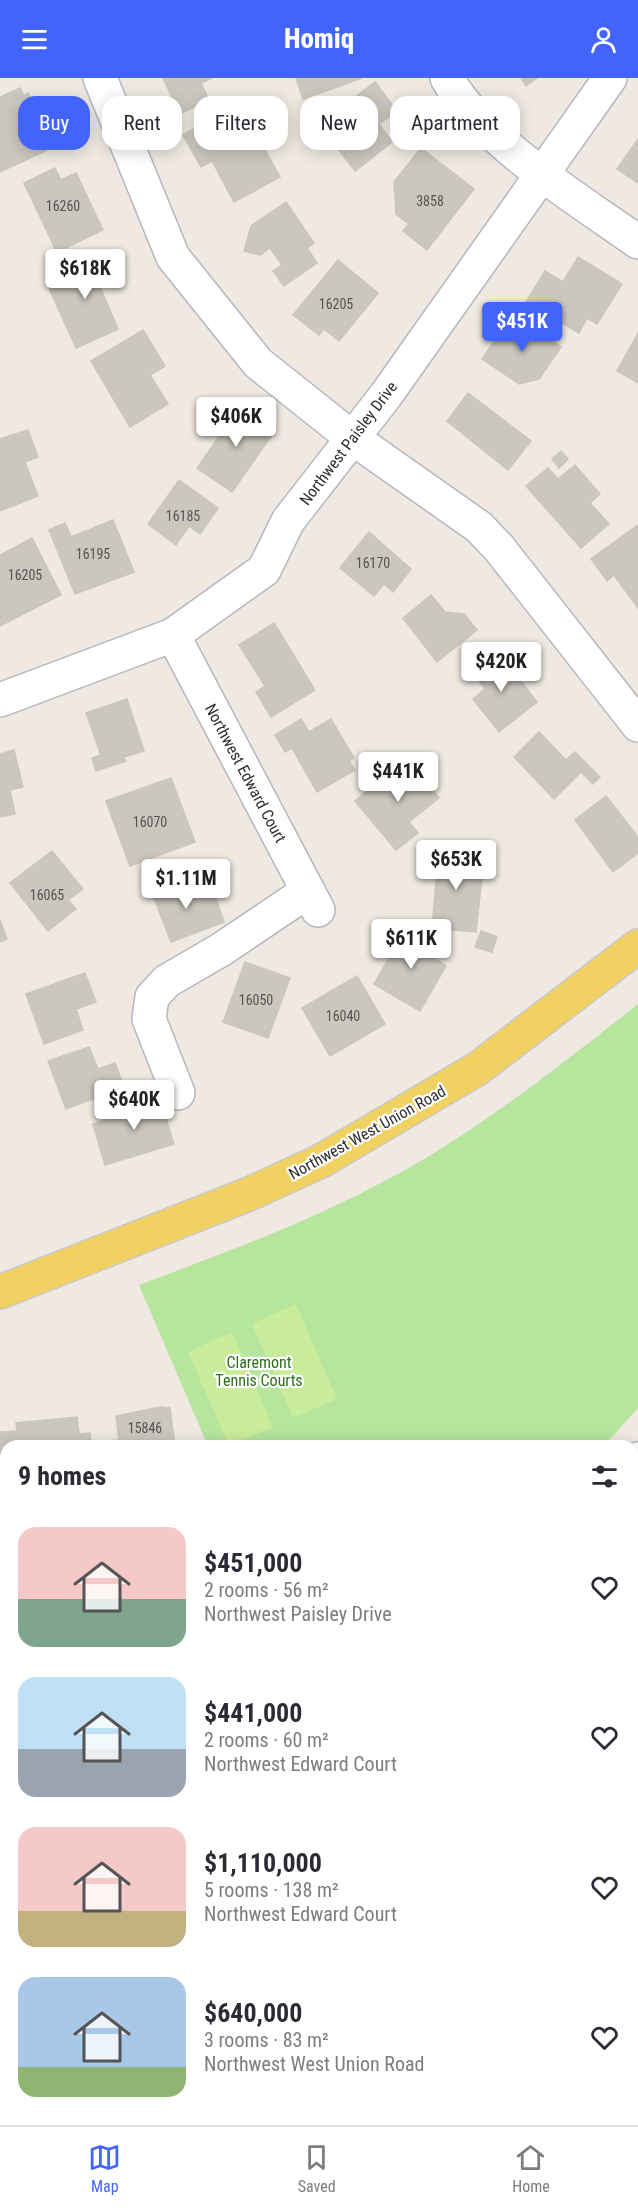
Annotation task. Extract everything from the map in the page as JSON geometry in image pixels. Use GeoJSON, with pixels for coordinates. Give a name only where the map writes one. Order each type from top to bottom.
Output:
{"type":"FeatureCollection","features":[{"type":"Feature","properties":{"kind":"main road","name":"Northwest West Union Road"},"geometry":{"type":"LineString","coordinates":[[0,1292],[249,1194],[321,1161],[477,1069],[638,946]]}},
{"type":"Feature","properties":{"kind":"street"},"geometry":{"type":"LineString","coordinates":[[100,78],[174,257],[258,363],[351,437],[479,527],[499,548],[638,725]]}},
{"type":"Feature","properties":{"kind":"street"},"geometry":{"type":"LineString","coordinates":[[447,78],[475,117],[543,175],[638,242]]}},
{"type":"Feature","properties":{"kind":"street","name":"Northwest Paisley Drive"},"geometry":{"type":"LineString","coordinates":[[0,700],[173,635],[264,570],[288,521],[351,437],[386,395],[610,78]]}},
{"type":"Feature","properties":{"kind":"street","name":"Northwest Edward Court"},"geometry":{"type":"LineString","coordinates":[[173,635],[313,900],[167,981],[152,997],[149,1019],[178,1094]]}},
{"type":"Feature","properties":{"kind":"green space","name":"Claremont Tennis Courts"},"geometry":{"type":"Polygon","coordinates":[[[638,1004],[638,1408],[609,1440],[205,1440],[139,1285],[287,1227],[394,1176],[456,1139],[562,1064],[638,1004]]]}},
{"type":"Feature","properties":{"kind":"green space"},"geometry":{"type":"Polygon","coordinates":[[[296,1304],[337,1399],[293,1418],[252,1324],[296,1304]]]}},
{"type":"Feature","properties":{"kind":"green space"},"geometry":{"type":"Polygon","coordinates":[[[232,1332],[273,1427],[243,1440],[226,1440],[188,1352],[232,1332]]]}},
{"type":"Feature","properties":{"kind":"building"},"geometry":{"type":"Polygon","coordinates":[[[163,78],[212,78],[201,83],[207,96],[194,96],[194,107],[182,113],[182,96],[172,96],[163,78]]]}},
{"type":"Feature","properties":{"kind":"building"},"geometry":{"type":"Polygon","coordinates":[[[296,78],[362,78],[311,96],[302,96],[296,78]]]}},
{"type":"Feature","properties":{"kind":"building"},"geometry":{"type":"Polygon","coordinates":[[[521,78],[537,78],[526,86],[521,78]]]}},
{"type":"Feature","properties":{"kind":"building"},"geometry":{"type":"Polygon","coordinates":[[[375,82],[390,102],[390,116],[379,124],[390,139],[390,144],[355,171],[339,150],[378,150],[378,96],[357,96],[375,82]]]}},
{"type":"Feature","properties":{"kind":"building"},"geometry":{"type":"Polygon","coordinates":[[[20,88],[24,96],[18,96],[18,150],[48,150],[0,172],[0,97],[20,88]]]}},
{"type":"Feature","properties":{"kind":"building"},"geometry":{"type":"Polygon","coordinates":[[[194,128],[194,150],[265,150],[280,177],[234,202],[212,161],[201,167],[183,135],[194,128]]]}},
{"type":"Feature","properties":{"kind":"building"},"geometry":{"type":"Polygon","coordinates":[[[638,139],[638,183],[617,169],[638,139]]]}},
{"type":"Feature","properties":{"kind":"building"},"geometry":{"type":"Polygon","coordinates":[[[419,150],[424,150],[474,189],[427,250],[403,231],[409,224],[396,214],[394,182],[419,150]]]}},
{"type":"Feature","properties":{"kind":"building"},"geometry":{"type":"Polygon","coordinates":[[[55,168],[61,180],[76,173],[103,230],[57,252],[24,183],[55,168]]]}},
{"type":"Feature","properties":{"kind":"building"},"geometry":{"type":"Polygon","coordinates":[[[286,202],[314,243],[307,248],[317,263],[284,286],[273,271],[282,265],[270,248],[260,255],[244,251],[251,226],[286,202]]]}},
{"type":"Feature","properties":{"kind":"building"},"geometry":{"type":"Polygon","coordinates":[[[100,252],[113,281],[100,287],[118,329],[76,348],[47,284],[75,272],[71,264],[100,252]]]}},
{"type":"Feature","properties":{"kind":"building"},"geometry":{"type":"Polygon","coordinates":[[[578,257],[622,284],[597,324],[587,318],[579,333],[526,302],[545,271],[563,282],[578,257]]]}},
{"type":"Feature","properties":{"kind":"building"},"geometry":{"type":"Polygon","coordinates":[[[338,260],[378,293],[339,341],[324,329],[319,335],[293,315],[338,260]]]}},
{"type":"Feature","properties":{"kind":"building"},"geometry":{"type":"Polygon","coordinates":[[[524,322],[561,347],[539,379],[519,384],[482,359],[507,323],[518,331],[524,322]]]}},
{"type":"Feature","properties":{"kind":"building"},"geometry":{"type":"Polygon","coordinates":[[[143,330],[165,366],[150,375],[168,404],[130,427],[91,361],[143,330]]]}},
{"type":"Feature","properties":{"kind":"building"},"geometry":{"type":"Polygon","coordinates":[[[638,333],[638,383],[617,371],[638,333]]]}},
{"type":"Feature","properties":{"kind":"building"},"geometry":{"type":"Polygon","coordinates":[[[468,393],[531,441],[508,470],[447,421],[468,393]]]}},
{"type":"Feature","properties":{"kind":"building"},"geometry":{"type":"Polygon","coordinates":[[[241,405],[276,429],[232,492],[197,468],[241,405]]]}},
{"type":"Feature","properties":{"kind":"building"},"geometry":{"type":"Polygon","coordinates":[[[28,430],[38,457],[25,462],[38,496],[0,511],[0,439],[28,430]]]}},
{"type":"Feature","properties":{"kind":"building"},"geometry":{"type":"Polygon","coordinates":[[[561,451],[568,459],[559,468],[552,459],[561,451]]]}},
{"type":"Feature","properties":{"kind":"building"},"geometry":{"type":"Polygon","coordinates":[[[575,465],[600,494],[590,503],[609,524],[581,548],[526,486],[548,468],[558,479],[575,465]]]}},
{"type":"Feature","properties":{"kind":"building"},"geometry":{"type":"Polygon","coordinates":[[[179,480],[218,508],[200,534],[189,526],[176,545],[148,524],[179,480]]]}},
{"type":"Feature","properties":{"kind":"building"},"geometry":{"type":"Polygon","coordinates":[[[113,520],[134,572],[75,594],[49,530],[65,523],[71,537],[113,520]]]}},
{"type":"Feature","properties":{"kind":"building"},"geometry":{"type":"Polygon","coordinates":[[[638,525],[638,608],[614,575],[607,581],[591,559],[638,525]]]}},
{"type":"Feature","properties":{"kind":"building"},"geometry":{"type":"Polygon","coordinates":[[[369,532],[411,569],[393,592],[384,584],[374,596],[340,568],[369,532]]]}},
{"type":"Feature","properties":{"kind":"building"},"geometry":{"type":"Polygon","coordinates":[[[32,538],[61,595],[0,626],[0,555],[32,538]]]}},
{"type":"Feature","properties":{"kind":"building"},"geometry":{"type":"Polygon","coordinates":[[[431,595],[445,612],[464,614],[477,630],[437,662],[403,618],[431,595]]]}},
{"type":"Feature","properties":{"kind":"building"},"geometry":{"type":"Polygon","coordinates":[[[274,623],[315,690],[271,717],[256,692],[265,686],[239,645],[274,623]]]}},
{"type":"Feature","properties":{"kind":"building"},"geometry":{"type":"Polygon","coordinates":[[[490,653],[508,675],[513,671],[537,702],[499,732],[473,699],[485,689],[470,669],[490,653]]]}},
{"type":"Feature","properties":{"kind":"building"},"geometry":{"type":"Polygon","coordinates":[[[127,699],[144,751],[124,757],[126,761],[96,771],[92,758],[101,755],[86,713],[127,699]]]}},
{"type":"Feature","properties":{"kind":"building"},"geometry":{"type":"Polygon","coordinates":[[[301,719],[309,732],[331,719],[354,758],[349,761],[355,770],[317,792],[292,748],[285,752],[275,735],[301,719]]]}},
{"type":"Feature","properties":{"kind":"building"},"geometry":{"type":"Polygon","coordinates":[[[539,732],[566,760],[575,752],[600,777],[593,784],[581,772],[554,799],[514,757],[539,732]]]}},
{"type":"Feature","properties":{"kind":"building"},"geometry":{"type":"Polygon","coordinates":[[[14,750],[23,787],[10,790],[15,814],[0,817],[0,754],[14,750]]]}},
{"type":"Feature","properties":{"kind":"building"},"geometry":{"type":"Polygon","coordinates":[[[406,758],[439,798],[409,822],[418,833],[396,850],[355,801],[406,758]]]}},
{"type":"Feature","properties":{"kind":"building"},"geometry":{"type":"Polygon","coordinates":[[[171,778],[195,842],[130,866],[106,801],[171,778]]]}},
{"type":"Feature","properties":{"kind":"building"},"geometry":{"type":"Polygon","coordinates":[[[606,796],[638,837],[638,853],[613,872],[575,820],[606,796]]]}},
{"type":"Feature","properties":{"kind":"building"},"geometry":{"type":"Polygon","coordinates":[[[439,847],[475,850],[472,876],[482,876],[476,932],[432,928],[439,847]]]}},
{"type":"Feature","properties":{"kind":"building"},"geometry":{"type":"Polygon","coordinates":[[[52,851],[83,889],[68,900],[76,909],[48,931],[10,883],[52,851]]]}},
{"type":"Feature","properties":{"kind":"building"},"geometry":{"type":"Polygon","coordinates":[[[192,879],[199,898],[214,893],[224,922],[171,942],[151,890],[177,881],[178,885],[192,879]]]}},
{"type":"Feature","properties":{"kind":"building"},"geometry":{"type":"Polygon","coordinates":[[[0,920],[7,939],[0,942],[0,920]]]}},
{"type":"Feature","properties":{"kind":"building"},"geometry":{"type":"Polygon","coordinates":[[[407,927],[438,945],[432,957],[446,966],[420,1011],[374,984],[407,927]]]}},
{"type":"Feature","properties":{"kind":"building"},"geometry":{"type":"Polygon","coordinates":[[[481,931],[497,937],[492,952],[475,947],[481,931]]]}},
{"type":"Feature","properties":{"kind":"building"},"geometry":{"type":"Polygon","coordinates":[[[245,962],[290,978],[268,1038],[223,1022],[245,962]]]}},
{"type":"Feature","properties":{"kind":"building"},"geometry":{"type":"Polygon","coordinates":[[[85,973],[96,1002],[76,1009],[83,1030],[44,1044],[26,994],[85,973]]]}},
{"type":"Feature","properties":{"kind":"building"},"geometry":{"type":"Polygon","coordinates":[[[357,976],[385,1024],[330,1056],[302,1008],[357,976]]]}},
{"type":"Feature","properties":{"kind":"building"},"geometry":{"type":"Polygon","coordinates":[[[89,1047],[98,1069],[115,1063],[124,1087],[66,1109],[48,1061],[89,1047]]]}},
{"type":"Feature","properties":{"kind":"building"},"geometry":{"type":"Polygon","coordinates":[[[159,1095],[174,1144],[105,1165],[93,1124],[122,1115],[120,1107],[159,1095]]]}},
{"type":"Feature","properties":{"kind":"building"},"geometry":{"type":"Polygon","coordinates":[[[160,1407],[170,1408],[174,1440],[119,1440],[116,1416],[160,1407]]]}},
{"type":"Feature","properties":{"kind":"building"},"geometry":{"type":"Polygon","coordinates":[[[77,1417],[79,1434],[90,1433],[91,1440],[0,1440],[0,1432],[17,1431],[16,1423],[77,1417]]]}}]}
